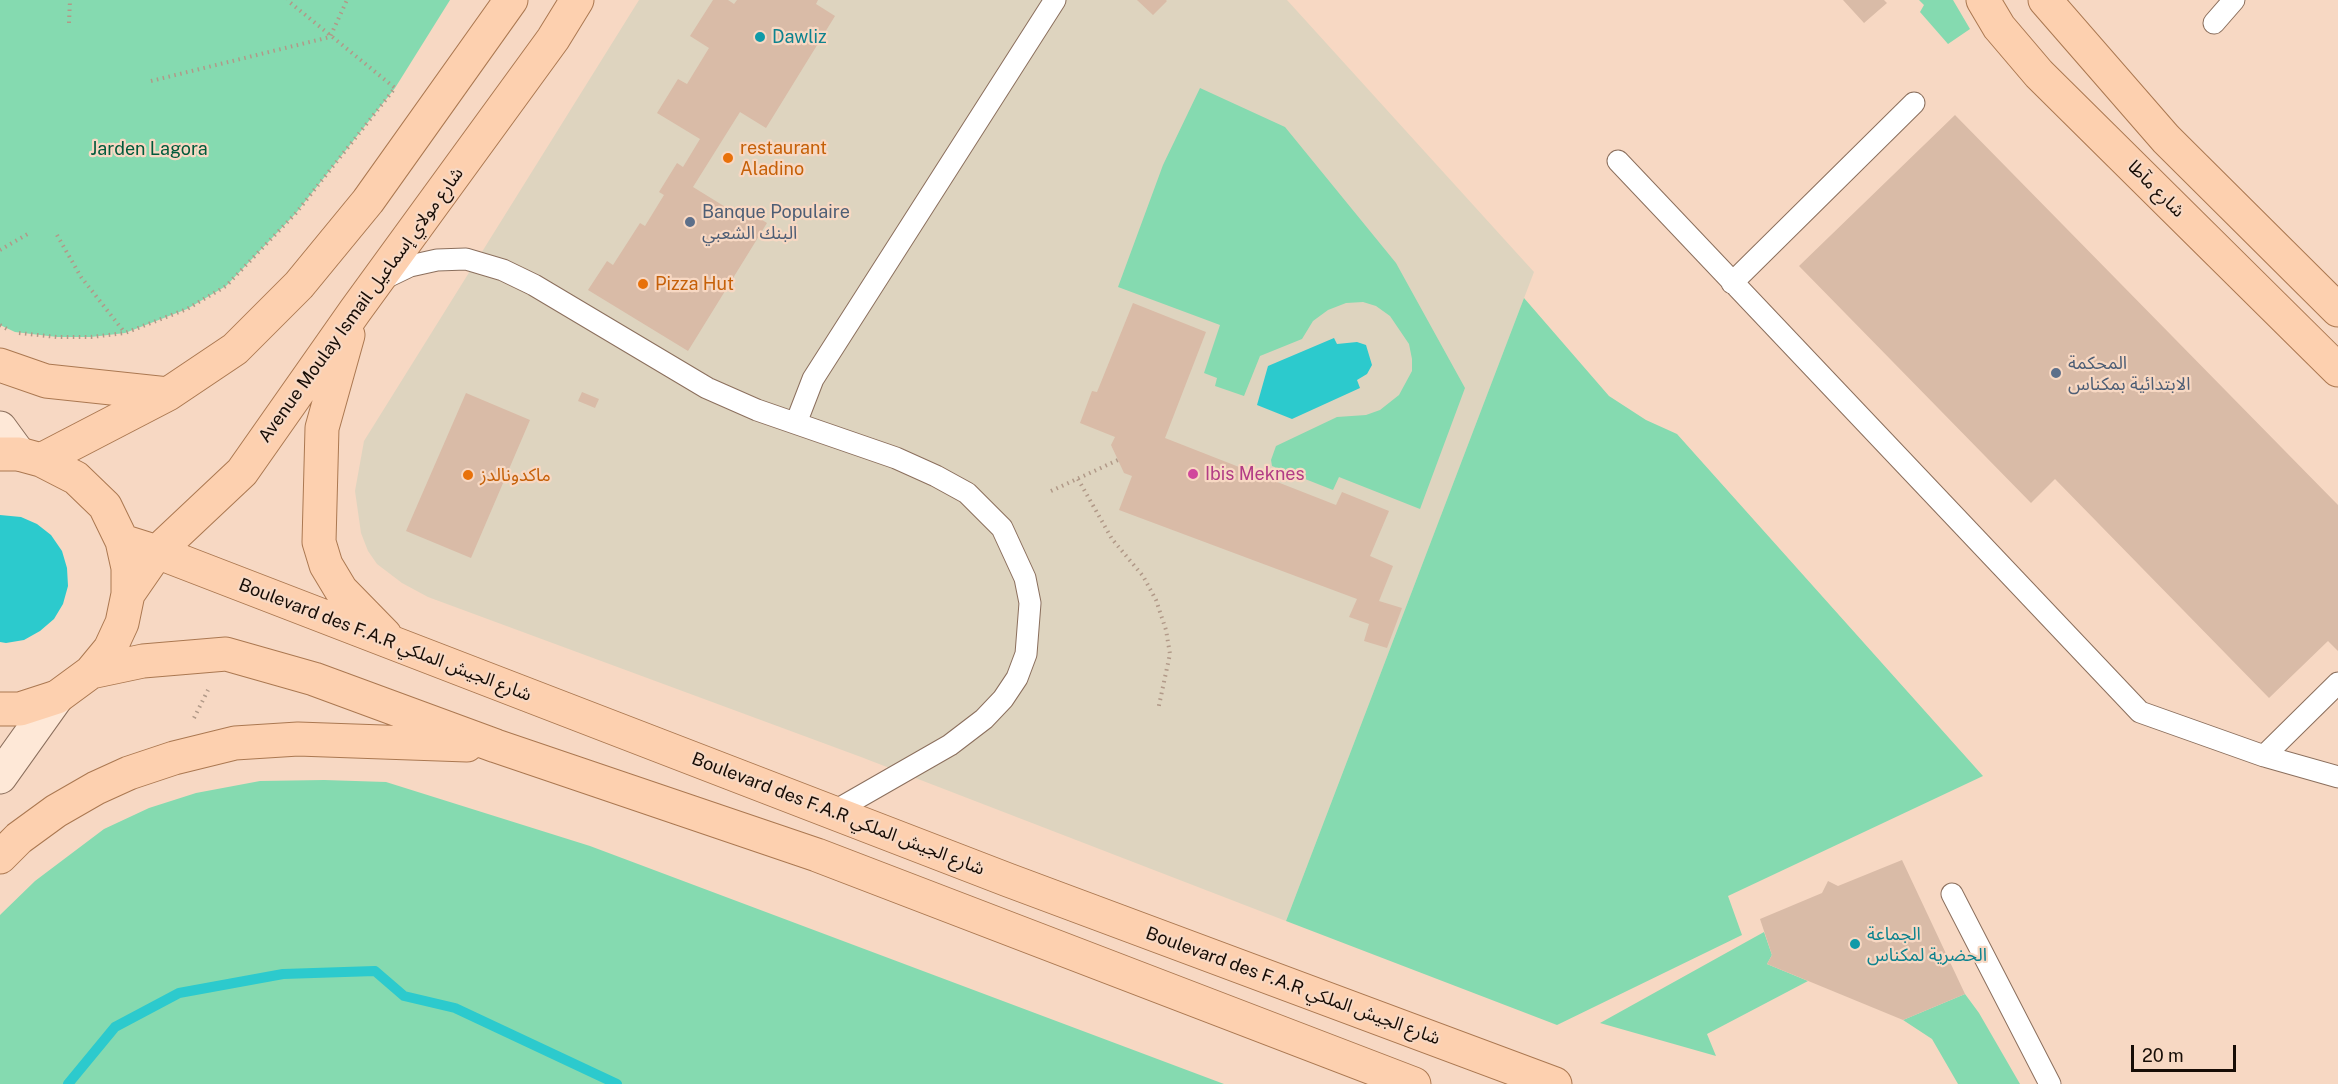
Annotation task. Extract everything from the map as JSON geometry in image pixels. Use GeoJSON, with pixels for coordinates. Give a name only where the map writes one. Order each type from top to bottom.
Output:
{"type":"FeatureCollection","features":[{"type":"Feature","properties":{"kind":"main road"},"geometry":{"type":"LineString","coordinates":[[20,456],[168,394],[235,350],[299,285],[368,201],[511,0]]}},
{"type":"Feature","properties":{"kind":"main road","name":"Avenue Moulay Ismail شارع مولاي إسماعيل"},"geometry":{"type":"LineString","coordinates":[[128,594],[157,552],[242,472],[361,302],[553,39],[577,0]]}},
{"type":"Feature","properties":{"kind":"main road","name":"شارع مآطا"},"geometry":{"type":"LineString","coordinates":[[1983,0],[1999,27],[2039,74],[2338,370]]}},
{"type":"Feature","properties":{"kind":"main road"},"geometry":{"type":"LineString","coordinates":[[2045,0],[2166,139],[2338,310]]}},
{"type":"Feature","properties":{"kind":"main road"},"geometry":{"type":"LineString","coordinates":[[361,302],[322,428],[319,542],[326,565],[340,590],[392,643]]}},
{"type":"Feature","properties":{"kind":"main road"},"geometry":{"type":"LineString","coordinates":[[0,365],[46,381],[168,394]]}},
{"type":"Feature","properties":{"kind":"main road"},"geometry":{"type":"LineString","coordinates":[[0,428],[20,456],[76,478],[105,506],[122,541],[128,567],[128,594],[122,623],[110,650],[91,672],[57,697],[0,777]]}},
{"type":"Feature","properties":{"kind":"main road","name":"Boulevard des F.A.R شارع الجيش الملكي"},"geometry":{"type":"LineString","coordinates":[[122,541],[157,552],[833,812],[1555,1084]]}},
{"type":"Feature","properties":{"kind":"main road"},"geometry":{"type":"LineString","coordinates":[[91,672],[143,662],[226,654],[314,679],[496,746],[817,855],[1414,1084]]}},
{"type":"Feature","properties":{"kind":"main road"},"geometry":{"type":"LineString","coordinates":[[0,709],[20,709],[57,697]]}},
{"type":"Feature","properties":{"kind":"main road"},"geometry":{"type":"LineString","coordinates":[[0,856],[19,838],[56,811],[96,788],[174,758],[224,746],[298,740],[496,746]]}},
{"type":"Feature","properties":{"kind":"lane"},"geometry":{"type":"LineString","coordinates":[[796,423],[813,379],[1055,0]]}},
{"type":"Feature","properties":{"kind":"lane"},"geometry":{"type":"LineString","coordinates":[[2214,23],[2234,0]]}},
{"type":"Feature","properties":{"kind":"lane"},"geometry":{"type":"LineString","coordinates":[[1732,283],[1914,103]]}},
{"type":"Feature","properties":{"kind":"lane"},"geometry":{"type":"LineString","coordinates":[[1618,161],[2140,712],[2264,756],[2338,777]]}},
{"type":"Feature","properties":{"kind":"lane"},"geometry":{"type":"LineString","coordinates":[[361,302],[388,274],[437,260],[466,259],[503,270],[534,285],[707,388],[796,423],[896,458],[967,493],[1002,528],[1025,578],[1030,603],[1026,654],[1017,678],[1003,699],[984,719],[951,745],[833,812]]}},
{"type":"Feature","properties":{"kind":"lane"},"geometry":{"type":"LineString","coordinates":[[2264,756],[2338,683]]}},
{"type":"Feature","properties":{"kind":"lane"},"geometry":{"type":"LineString","coordinates":[[1952,894],[2050,1084]]}},
{"type":"Feature","properties":{"kind":"path"},"geometry":{"type":"LineString","coordinates":[[69,23],[70,0]]}},
{"type":"Feature","properties":{"kind":"path"},"geometry":{"type":"LineString","coordinates":[[0,325],[15,332],[57,337],[125,333],[187,309],[226,286],[296,213],[395,88],[287,0]]}},
{"type":"Feature","properties":{"kind":"path"},"geometry":{"type":"LineString","coordinates":[[330,37],[347,0]]}},
{"type":"Feature","properties":{"kind":"path"},"geometry":{"type":"LineString","coordinates":[[151,81],[330,37]]}},
{"type":"Feature","properties":{"kind":"path"},"geometry":{"type":"LineString","coordinates":[[0,250],[31,232]]}},
{"type":"Feature","properties":{"kind":"path"},"geometry":{"type":"LineString","coordinates":[[57,235],[81,277],[125,333]]}},
{"type":"Feature","properties":{"kind":"path"},"geometry":{"type":"LineString","coordinates":[[1051,491],[1118,460]]}},
{"type":"Feature","properties":{"kind":"path"},"geometry":{"type":"LineString","coordinates":[[1078,478],[1112,539],[1143,576],[1156,600],[1166,630],[1170,654],[1158,710]]}},
{"type":"Feature","properties":{"kind":"shaded area"},"geometry":{"type":"Polygon","coordinates":[[[639,0],[1287,0],[1534,272],[1286,921],[861,757],[428,597],[402,583],[377,564],[368,551],[361,533],[355,491],[364,441],[639,0]]]}},
{"type":"Feature","properties":{"kind":"green space","name":"Jarden Lagora"},"geometry":{"type":"Polygon","coordinates":[[[0,0],[450,0],[395,88],[296,213],[226,286],[187,309],[125,333],[91,337],[57,337],[15,332],[0,325],[0,0]]]}},
{"type":"Feature","properties":{"kind":"green space"},"geometry":{"type":"Polygon","coordinates":[[[1919,0],[1953,0],[1970,29],[1948,44],[1920,12],[1924,5],[1919,0]]]}},
{"type":"Feature","properties":{"kind":"green space"},"geometry":{"type":"Polygon","coordinates":[[[1200,88],[1285,127],[1396,263],[1465,388],[1420,509],[1339,477],[1333,490],[1272,466],[1271,460],[1276,446],[1337,417],[1366,415],[1380,410],[1399,395],[1412,371],[1412,359],[1409,344],[1390,316],[1376,306],[1363,302],[1346,303],[1328,310],[1313,321],[1302,339],[1260,356],[1244,396],[1215,386],[1217,378],[1204,373],[1220,325],[1118,287],[1163,165],[1200,88]]]}},
{"type":"Feature","properties":{"kind":"green space"},"geometry":{"type":"Polygon","coordinates":[[[1524,298],[1609,396],[1646,420],[1677,434],[1983,776],[1728,896],[1742,935],[1557,1025],[1286,921],[1524,298]]]}},
{"type":"Feature","properties":{"kind":"green space"},"geometry":{"type":"Polygon","coordinates":[[[260,781],[386,782],[590,846],[1224,1084],[0,1084],[0,915],[35,881],[104,829],[149,808],[196,793],[260,781]]]}},
{"type":"Feature","properties":{"kind":"green space"},"geometry":{"type":"Polygon","coordinates":[[[1764,932],[1772,955],[1767,964],[1808,981],[1707,1034],[1716,1056],[1600,1023],[1764,932]]]}},
{"type":"Feature","properties":{"kind":"green space"},"geometry":{"type":"Polygon","coordinates":[[[1965,994],[1979,1013],[2020,1084],[1958,1084],[1932,1039],[1903,1020],[1965,994]]]}},
{"type":"Feature","properties":{"kind":"water"},"geometry":{"type":"Polygon","coordinates":[[[1334,338],[1337,344],[1357,342],[1366,345],[1372,365],[1367,374],[1357,380],[1360,388],[1292,419],[1257,405],[1268,366],[1334,338]]]}},
{"type":"Feature","properties":{"kind":"water"},"geometry":{"type":"Polygon","coordinates":[[[0,515],[21,517],[37,524],[51,535],[62,551],[67,568],[68,586],[63,604],[54,619],[40,631],[24,640],[6,643],[0,642],[0,515]]]}},
{"type":"Feature","properties":{"kind":"building"},"geometry":{"type":"Polygon","coordinates":[[[713,0],[728,0],[734,4],[737,0],[818,0],[816,4],[835,16],[766,128],[740,112],[693,187],[740,216],[744,209],[767,223],[688,351],[588,290],[607,261],[613,265],[640,223],[645,226],[664,195],[659,192],[677,163],[683,167],[700,139],[657,113],[678,79],[687,84],[709,48],[690,36],[713,0]]]}},
{"type":"Feature","properties":{"kind":"building"},"geometry":{"type":"Polygon","coordinates":[[[1137,0],[1166,0],[1167,1],[1153,15],[1137,0]]]}},
{"type":"Feature","properties":{"kind":"building"},"geometry":{"type":"Polygon","coordinates":[[[1843,0],[1884,0],[1887,3],[1864,23],[1843,0]]]}},
{"type":"Feature","properties":{"kind":"building","name":"المحكمة الابتدائية بمكناس"},"geometry":{"type":"Polygon","coordinates":[[[1955,115],[2338,505],[2338,651],[2328,641],[2269,698],[2055,479],[2031,503],[1799,266],[1955,115]]]}},
{"type":"Feature","properties":{"kind":"building","name":"Ibis Meknes"},"geometry":{"type":"Polygon","coordinates":[[[1133,303],[1206,332],[1165,438],[1336,505],[1342,492],[1389,511],[1370,556],[1393,566],[1379,601],[1402,608],[1387,648],[1364,641],[1369,624],[1349,617],[1357,599],[1119,510],[1132,476],[1124,473],[1111,445],[1115,437],[1080,423],[1092,391],[1097,392],[1133,303]]]}},
{"type":"Feature","properties":{"kind":"building"},"geometry":{"type":"Polygon","coordinates":[[[582,392],[599,399],[595,408],[578,401],[582,392]]]}},
{"type":"Feature","properties":{"kind":"building","name":"ماكدونالدز"},"geometry":{"type":"Polygon","coordinates":[[[466,393],[530,420],[471,558],[406,531],[466,393]]]}},
{"type":"Feature","properties":{"kind":"building","name":"الجماعة الحضرية لمكناس"},"geometry":{"type":"Polygon","coordinates":[[[1902,860],[1965,994],[1903,1020],[1767,964],[1772,955],[1760,919],[1822,893],[1828,881],[1838,886],[1902,860]]]}},
{"type":"Feature","properties":{"kind":"waterway"},"geometry":{"type":"LineString","coordinates":[[68,1084],[115,1027],[179,993],[283,974],[375,971],[404,996],[455,1008],[617,1084]]}},
{"type":"Feature","properties":{"kind":"place","name":"Dawliz"},"geometry":{"type":"Point","coordinates":[760,37]}},
{"type":"Feature","properties":{"kind":"place","name":"restaurant Aladino"},"geometry":{"type":"Point","coordinates":[728,158]}},
{"type":"Feature","properties":{"kind":"place","name":"Banque Populaire البنك الشعبي"},"geometry":{"type":"Point","coordinates":[690,222]}},
{"type":"Feature","properties":{"kind":"place","name":"Pizza Hut"},"geometry":{"type":"Point","coordinates":[643,284]}},
{"type":"Feature","properties":{"kind":"place","name":"المحكمة الابتدائية بمكناس"},"geometry":{"type":"Point","coordinates":[2056,373]}},
{"type":"Feature","properties":{"kind":"place","name":"Ibis Meknes"},"geometry":{"type":"Point","coordinates":[1193,474]}},
{"type":"Feature","properties":{"kind":"place","name":"ماكدونالدز"},"geometry":{"type":"Point","coordinates":[468,475]}},
{"type":"Feature","properties":{"kind":"place","name":"الجماعة الحضرية لمكناس"},"geometry":{"type":"Point","coordinates":[1855,944]}}]}
